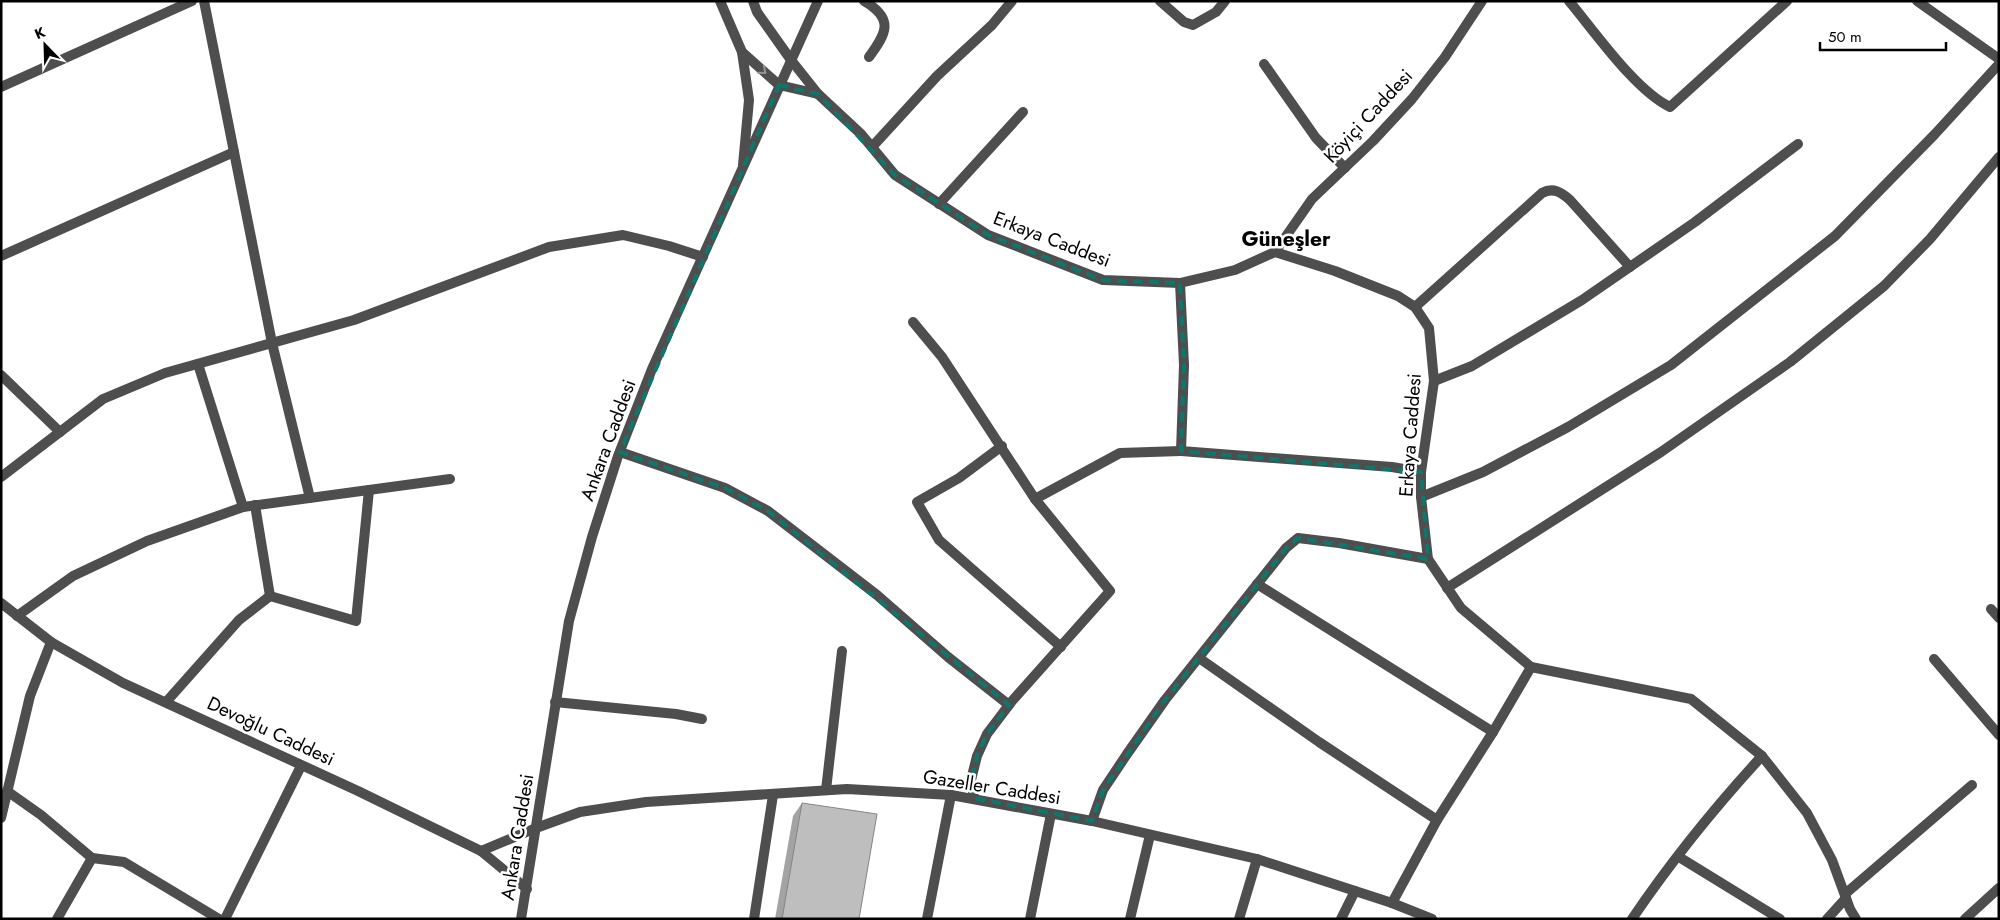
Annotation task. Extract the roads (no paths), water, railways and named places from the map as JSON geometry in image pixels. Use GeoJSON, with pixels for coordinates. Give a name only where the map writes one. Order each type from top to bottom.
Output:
{"type":"FeatureCollection","features":[{"type":"Feature","properties":{"kind":"street"},"geometry":{"type":"LineString","coordinates":[[1,87],[192,1]]}},
{"type":"Feature","properties":{"kind":"street"},"geometry":{"type":"LineString","coordinates":[[204,1],[272,343],[310,498]]}},
{"type":"Feature","properties":{"kind":"street"},"geometry":{"type":"LineString","coordinates":[[720,1],[742,52],[749,100],[742,172]]}},
{"type":"Feature","properties":{"kind":"street","name":"Erkaya Caddesi"},"geometry":{"type":"LineString","coordinates":[[753,1],[757,12],[818,94],[872,147],[895,175],[988,234],[1102,280],[1180,283],[1235,270],[1275,252],[1335,271],[1398,296],[1415,307],[1429,328],[1434,381],[1421,472],[1421,498],[1428,559],[1461,608],[1531,667],[1691,698],[1762,756],[1807,813],[1832,860],[1856,919]]}},
{"type":"Feature","properties":{"kind":"street","name":"Ankara Caddesi"},"geometry":{"type":"LineString","coordinates":[[521,919],[569,621],[592,537],[620,452],[652,369],[818,1]]}},
{"type":"Feature","properties":{"kind":"street"},"geometry":{"type":"LineString","coordinates":[[864,1],[876,8],[885,27],[884,36],[869,57]]}},
{"type":"Feature","properties":{"kind":"street"},"geometry":{"type":"LineString","coordinates":[[872,147],[937,76],[992,25],[1012,1]]}},
{"type":"Feature","properties":{"kind":"street"},"geometry":{"type":"LineString","coordinates":[[1160,1],[1184,22],[1193,25],[1216,12],[1225,1]]}},
{"type":"Feature","properties":{"kind":"street","name":"Köyiçi Caddesi"},"geometry":{"type":"LineString","coordinates":[[1275,252],[1312,199],[1412,100],[1445,57],[1482,1]]}},
{"type":"Feature","properties":{"kind":"street"},"geometry":{"type":"LineString","coordinates":[[1569,1],[1634,77],[1659,102],[1670,107],[1787,1]]}},
{"type":"Feature","properties":{"kind":"street"},"geometry":{"type":"LineString","coordinates":[[1917,1],[1999,59]]}},
{"type":"Feature","properties":{"kind":"street"},"geometry":{"type":"LineString","coordinates":[[742,52],[779,84],[818,94]]}},
{"type":"Feature","properties":{"kind":"street"},"geometry":{"type":"LineString","coordinates":[[1264,64],[1316,138],[1344,168]]}},
{"type":"Feature","properties":{"kind":"street"},"geometry":{"type":"LineString","coordinates":[[1421,498],[1483,472],[1568,427],[1671,365],[1835,236],[1935,134],[1999,64]]}},
{"type":"Feature","properties":{"kind":"street"},"geometry":{"type":"LineString","coordinates":[[939,204],[1023,112]]}},
{"type":"Feature","properties":{"kind":"street"},"geometry":{"type":"LineString","coordinates":[[1434,381],[1472,366],[1582,300],[1695,222],[1798,144]]}},
{"type":"Feature","properties":{"kind":"street"},"geometry":{"type":"LineString","coordinates":[[1,256],[234,152]]}},
{"type":"Feature","properties":{"kind":"street"},"geometry":{"type":"LineString","coordinates":[[1447,588],[1653,457],[1790,362],[1884,286],[1930,239],[1999,157]]}},
{"type":"Feature","properties":{"kind":"street"},"geometry":{"type":"LineString","coordinates":[[1415,307],[1542,193],[1552,190],[1561,192],[1570,200],[1630,267]]}},
{"type":"Feature","properties":{"kind":"street"},"geometry":{"type":"LineString","coordinates":[[1,477],[103,399],[165,373],[354,320],[549,247],[623,235],[669,246],[703,257]]}},
{"type":"Feature","properties":{"kind":"street"},"geometry":{"type":"LineString","coordinates":[[1180,283],[1184,365],[1181,451]]}},
{"type":"Feature","properties":{"kind":"street"},"geometry":{"type":"LineString","coordinates":[[913,322],[942,357],[1036,499],[1110,591],[1009,705],[987,734],[977,756],[970,780],[974,798]]}},
{"type":"Feature","properties":{"kind":"street"},"geometry":{"type":"LineString","coordinates":[[198,364],[243,507]]}},
{"type":"Feature","properties":{"kind":"street"},"geometry":{"type":"LineString","coordinates":[[1,375],[60,432]]}},
{"type":"Feature","properties":{"kind":"street"},"geometry":{"type":"LineString","coordinates":[[1002,446],[959,478],[918,502],[939,540],[1061,647]]}},
{"type":"Feature","properties":{"kind":"street"},"geometry":{"type":"LineString","coordinates":[[1036,499],[1120,453],[1181,451],[1392,467],[1421,472]]}},
{"type":"Feature","properties":{"kind":"street"},"geometry":{"type":"LineString","coordinates":[[620,452],[725,488],[768,510],[877,595],[948,657],[1009,705]]}},
{"type":"Feature","properties":{"kind":"street"},"geometry":{"type":"LineString","coordinates":[[17,616],[73,576],[146,541],[243,507],[450,479]]}},
{"type":"Feature","properties":{"kind":"street"},"geometry":{"type":"LineString","coordinates":[[270,596],[356,621],[369,490]]}},
{"type":"Feature","properties":{"kind":"street"},"geometry":{"type":"LineString","coordinates":[[255,506],[270,596]]}},
{"type":"Feature","properties":{"kind":"street"},"geometry":{"type":"LineString","coordinates":[[1092,821],[1103,790],[1127,754],[1257,584],[1286,548],[1298,538],[1339,543],[1428,559]]}},
{"type":"Feature","properties":{"kind":"street"},"geometry":{"type":"LineString","coordinates":[[1257,584],[1493,732]]}},
{"type":"Feature","properties":{"kind":"street"},"geometry":{"type":"LineString","coordinates":[[167,701],[239,620],[270,596]]}},
{"type":"Feature","properties":{"kind":"street","name":"Devoğlu Caddesi"},"geometry":{"type":"LineString","coordinates":[[1,603],[51,642],[124,683],[167,701],[301,766],[358,790],[481,851],[527,889]]}},
{"type":"Feature","properties":{"kind":"street"},"geometry":{"type":"LineString","coordinates":[[1992,609],[1999,618]]}},
{"type":"Feature","properties":{"kind":"street"},"geometry":{"type":"LineString","coordinates":[[1,818],[6,785],[30,696],[51,642]]}},
{"type":"Feature","properties":{"kind":"street"},"geometry":{"type":"LineString","coordinates":[[826,790],[842,651]]}},
{"type":"Feature","properties":{"kind":"street"},"geometry":{"type":"LineString","coordinates":[[1199,658],[1319,742],[1437,820]]}},
{"type":"Feature","properties":{"kind":"street"},"geometry":{"type":"LineString","coordinates":[[1934,659],[1999,735]]}},
{"type":"Feature","properties":{"kind":"street"},"geometry":{"type":"LineString","coordinates":[[1392,903],[1437,820],[1493,732],[1531,667]]}},
{"type":"Feature","properties":{"kind":"street"},"geometry":{"type":"LineString","coordinates":[[555,702],[676,714],[702,719]]}},
{"type":"Feature","properties":{"kind":"street"},"geometry":{"type":"LineString","coordinates":[[1632,919],[1736,784],[1762,756]]}},
{"type":"Feature","properties":{"kind":"street"},"geometry":{"type":"LineString","coordinates":[[225,919],[301,766]]}},
{"type":"Feature","properties":{"kind":"street"},"geometry":{"type":"LineString","coordinates":[[6,785],[92,858],[124,862],[219,919]]}},
{"type":"Feature","properties":{"kind":"street"},"geometry":{"type":"LineString","coordinates":[[1827,919],[1846,896],[1972,785]]}},
{"type":"Feature","properties":{"kind":"street","name":"Gazeller Caddesi"},"geometry":{"type":"LineString","coordinates":[[481,851],[580,812],[646,802],[847,789],[951,795],[1092,821],[1257,859],[1392,903],[1432,919]]}},
{"type":"Feature","properties":{"kind":"street"},"geometry":{"type":"LineString","coordinates":[[754,919],[773,794]]}},
{"type":"Feature","properties":{"kind":"street"},"geometry":{"type":"LineString","coordinates":[[927,919],[951,795]]}},
{"type":"Feature","properties":{"kind":"street"},"geometry":{"type":"LineString","coordinates":[[1030,919],[1051,814]]}},
{"type":"Feature","properties":{"kind":"street"},"geometry":{"type":"LineString","coordinates":[[1130,919],[1150,835]]}},
{"type":"Feature","properties":{"kind":"street"},"geometry":{"type":"LineString","coordinates":[[1679,857],[1780,919]]}},
{"type":"Feature","properties":{"kind":"street"},"geometry":{"type":"LineString","coordinates":[[57,919],[92,858]]}},
{"type":"Feature","properties":{"kind":"street"},"geometry":{"type":"LineString","coordinates":[[1240,919],[1257,859]]}},
{"type":"Feature","properties":{"kind":"street"},"geometry":{"type":"LineString","coordinates":[[1965,919],[1999,888]]}},
{"type":"Feature","properties":{"kind":"street"},"geometry":{"type":"LineString","coordinates":[[1341,919],[1355,891]]}},
{"type":"Feature","properties":{"kind":"district","name":"Güneşler"},"geometry":{"type":"Point","coordinates":[1286,239]}}]}
